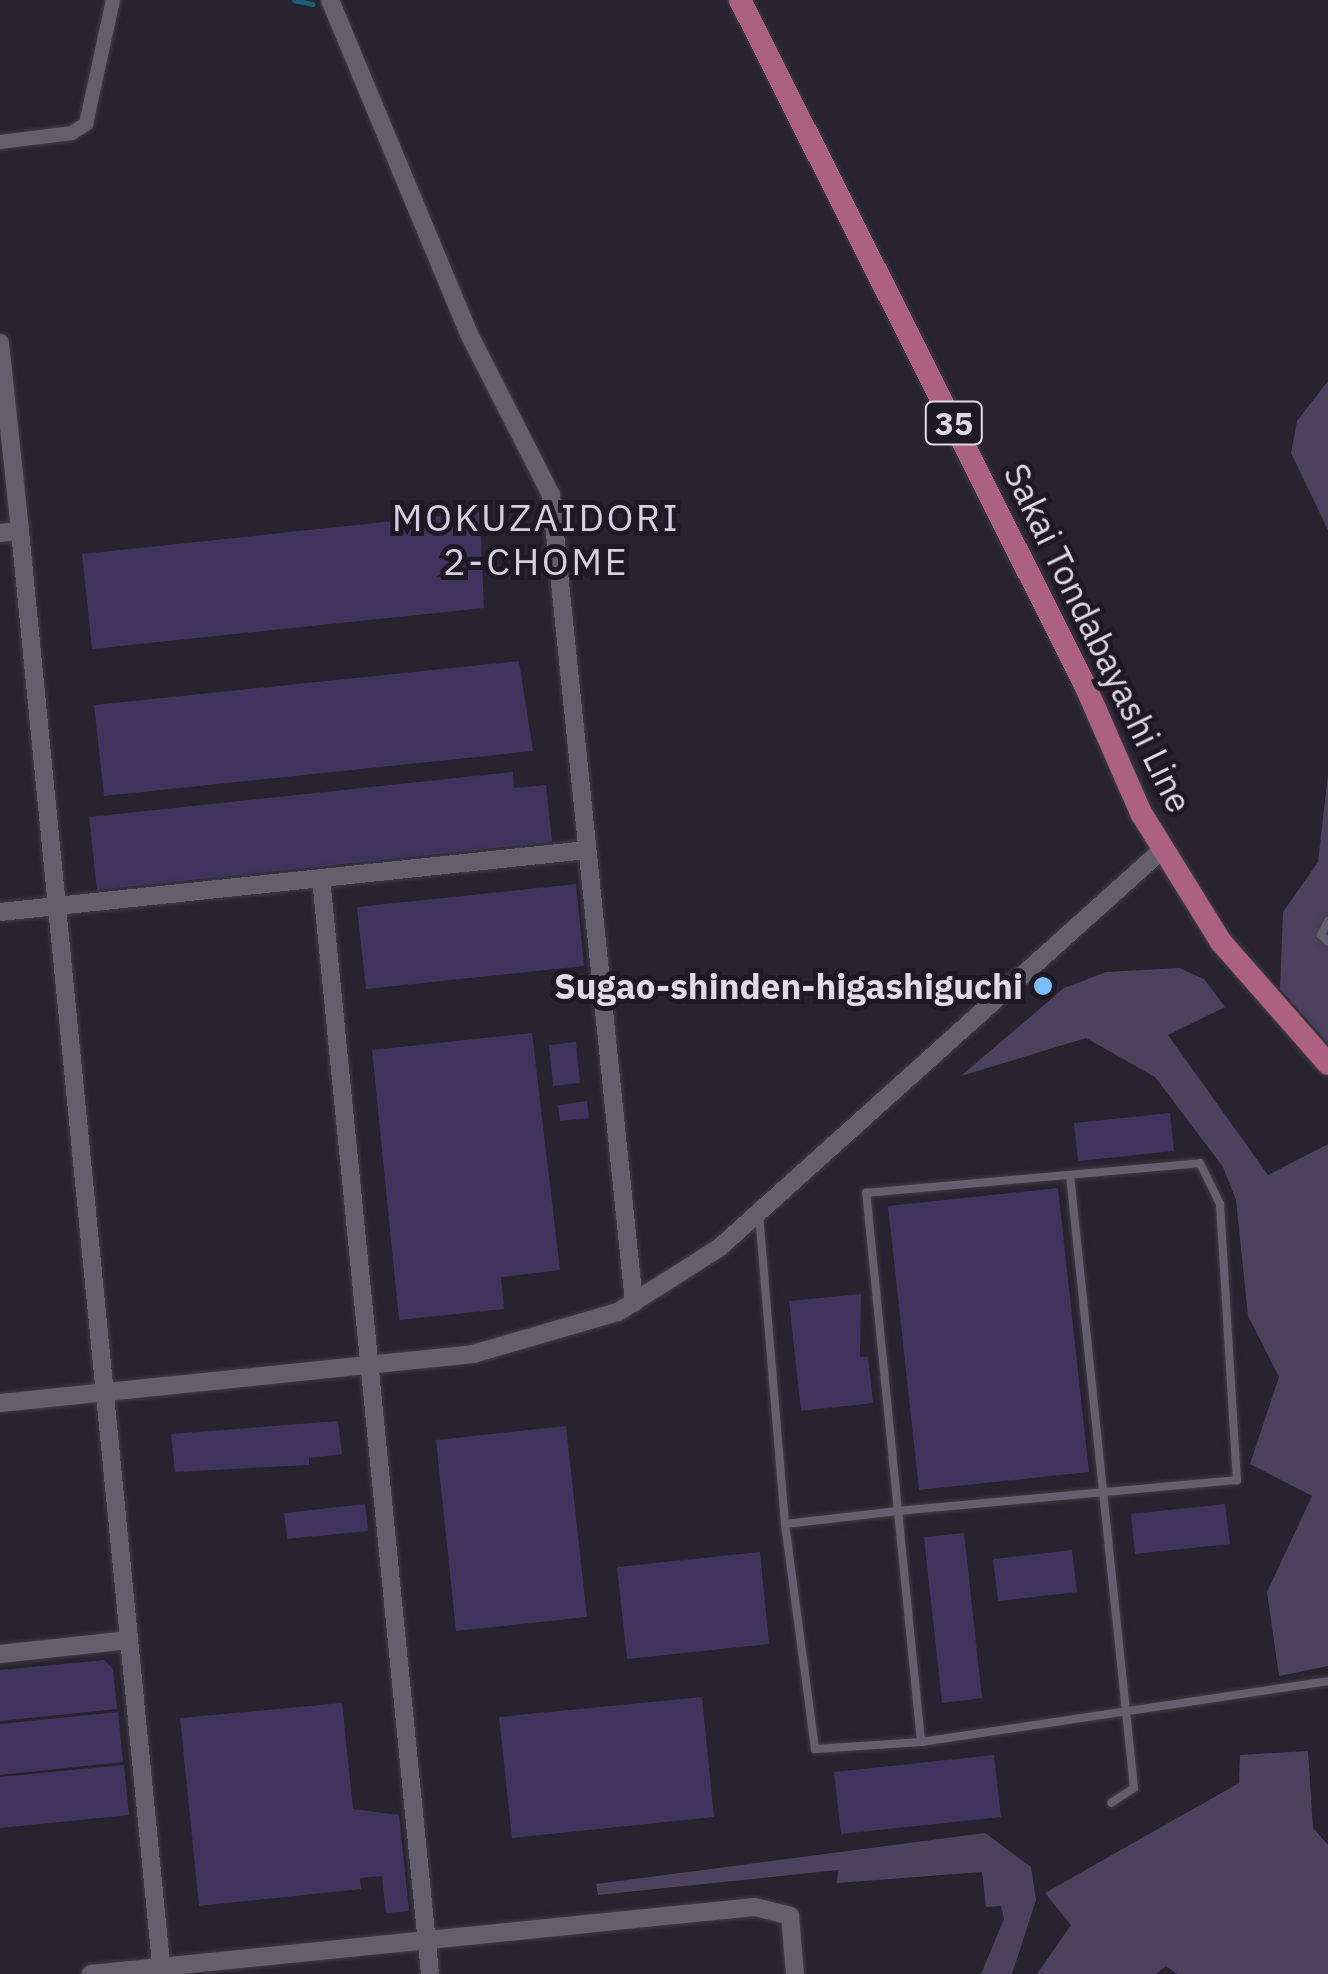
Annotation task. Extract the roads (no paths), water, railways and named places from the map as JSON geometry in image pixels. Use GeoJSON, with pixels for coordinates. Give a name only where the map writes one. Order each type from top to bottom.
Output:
{"type":"FeatureCollection","features":[{"type":"Feature","properties":{"kind":"main road","name":"Sakai Tondabayashi Line"},"geometry":{"type":"LineString","coordinates":[[740,0],[1162,849],[1221,942],[1328,1064]]}},
{"type":"Feature","properties":{"kind":"street"},"geometry":{"type":"LineString","coordinates":[[0,142],[72,133],[86,124],[113,0]]}},
{"type":"Feature","properties":{"kind":"street"},"geometry":{"type":"LineString","coordinates":[[330,0],[468,332],[551,495],[634,1303]]}},
{"type":"Feature","properties":{"kind":"street"},"geometry":{"type":"LineString","coordinates":[[0,343],[161,1970]]}},
{"type":"Feature","properties":{"kind":"street"},"geometry":{"type":"LineString","coordinates":[[0,533],[20,531]]}},
{"type":"Feature","properties":{"kind":"street"},"geometry":{"type":"LineString","coordinates":[[0,1402],[370,1364],[532,1342],[634,1303],[759,1214],[1162,849]]}},
{"type":"Feature","properties":{"kind":"street"},"geometry":{"type":"LineString","coordinates":[[0,912],[588,850]]}},
{"type":"Feature","properties":{"kind":"street"},"geometry":{"type":"LineString","coordinates":[[321,878],[430,1974]]}},
{"type":"Feature","properties":{"kind":"street"},"geometry":{"type":"LineString","coordinates":[[0,1654],[128,1640]]}},
{"type":"Feature","properties":{"kind":"street"},"geometry":{"type":"LineString","coordinates":[[90,1974],[772,1908],[790,1916],[795,1974]]}},
{"type":"Feature","properties":{"kind":"lane"},"geometry":{"type":"LineString","coordinates":[[1328,921],[1321,936],[1328,942]]}},
{"type":"Feature","properties":{"kind":"lane"},"geometry":{"type":"LineString","coordinates":[[785,1524],[898,1511],[1238,1480],[1220,1204],[1200,1163],[866,1193],[898,1511],[921,1742]]}},
{"type":"Feature","properties":{"kind":"lane"},"geometry":{"type":"LineString","coordinates":[[1070,1175],[1134,1788],[1111,1803]]}},
{"type":"Feature","properties":{"kind":"lane"},"geometry":{"type":"LineString","coordinates":[[759,1214],[785,1524],[815,1749],[921,1742],[1328,1681]]}},
{"type":"Feature","properties":{"kind":"waterway"},"geometry":{"type":"LineString","coordinates":[[294,0],[313,4]]}},
{"type":"Feature","properties":{"kind":"place","name":"Sugao-shinden-higashiguchi"},"geometry":{"type":"Point","coordinates":[1043,986]}},
{"type":"Feature","properties":{"kind":"district","name":"MOKUZAIDORI 2-CHOME"},"geometry":{"type":"Point","coordinates":[536,539]}}]}
